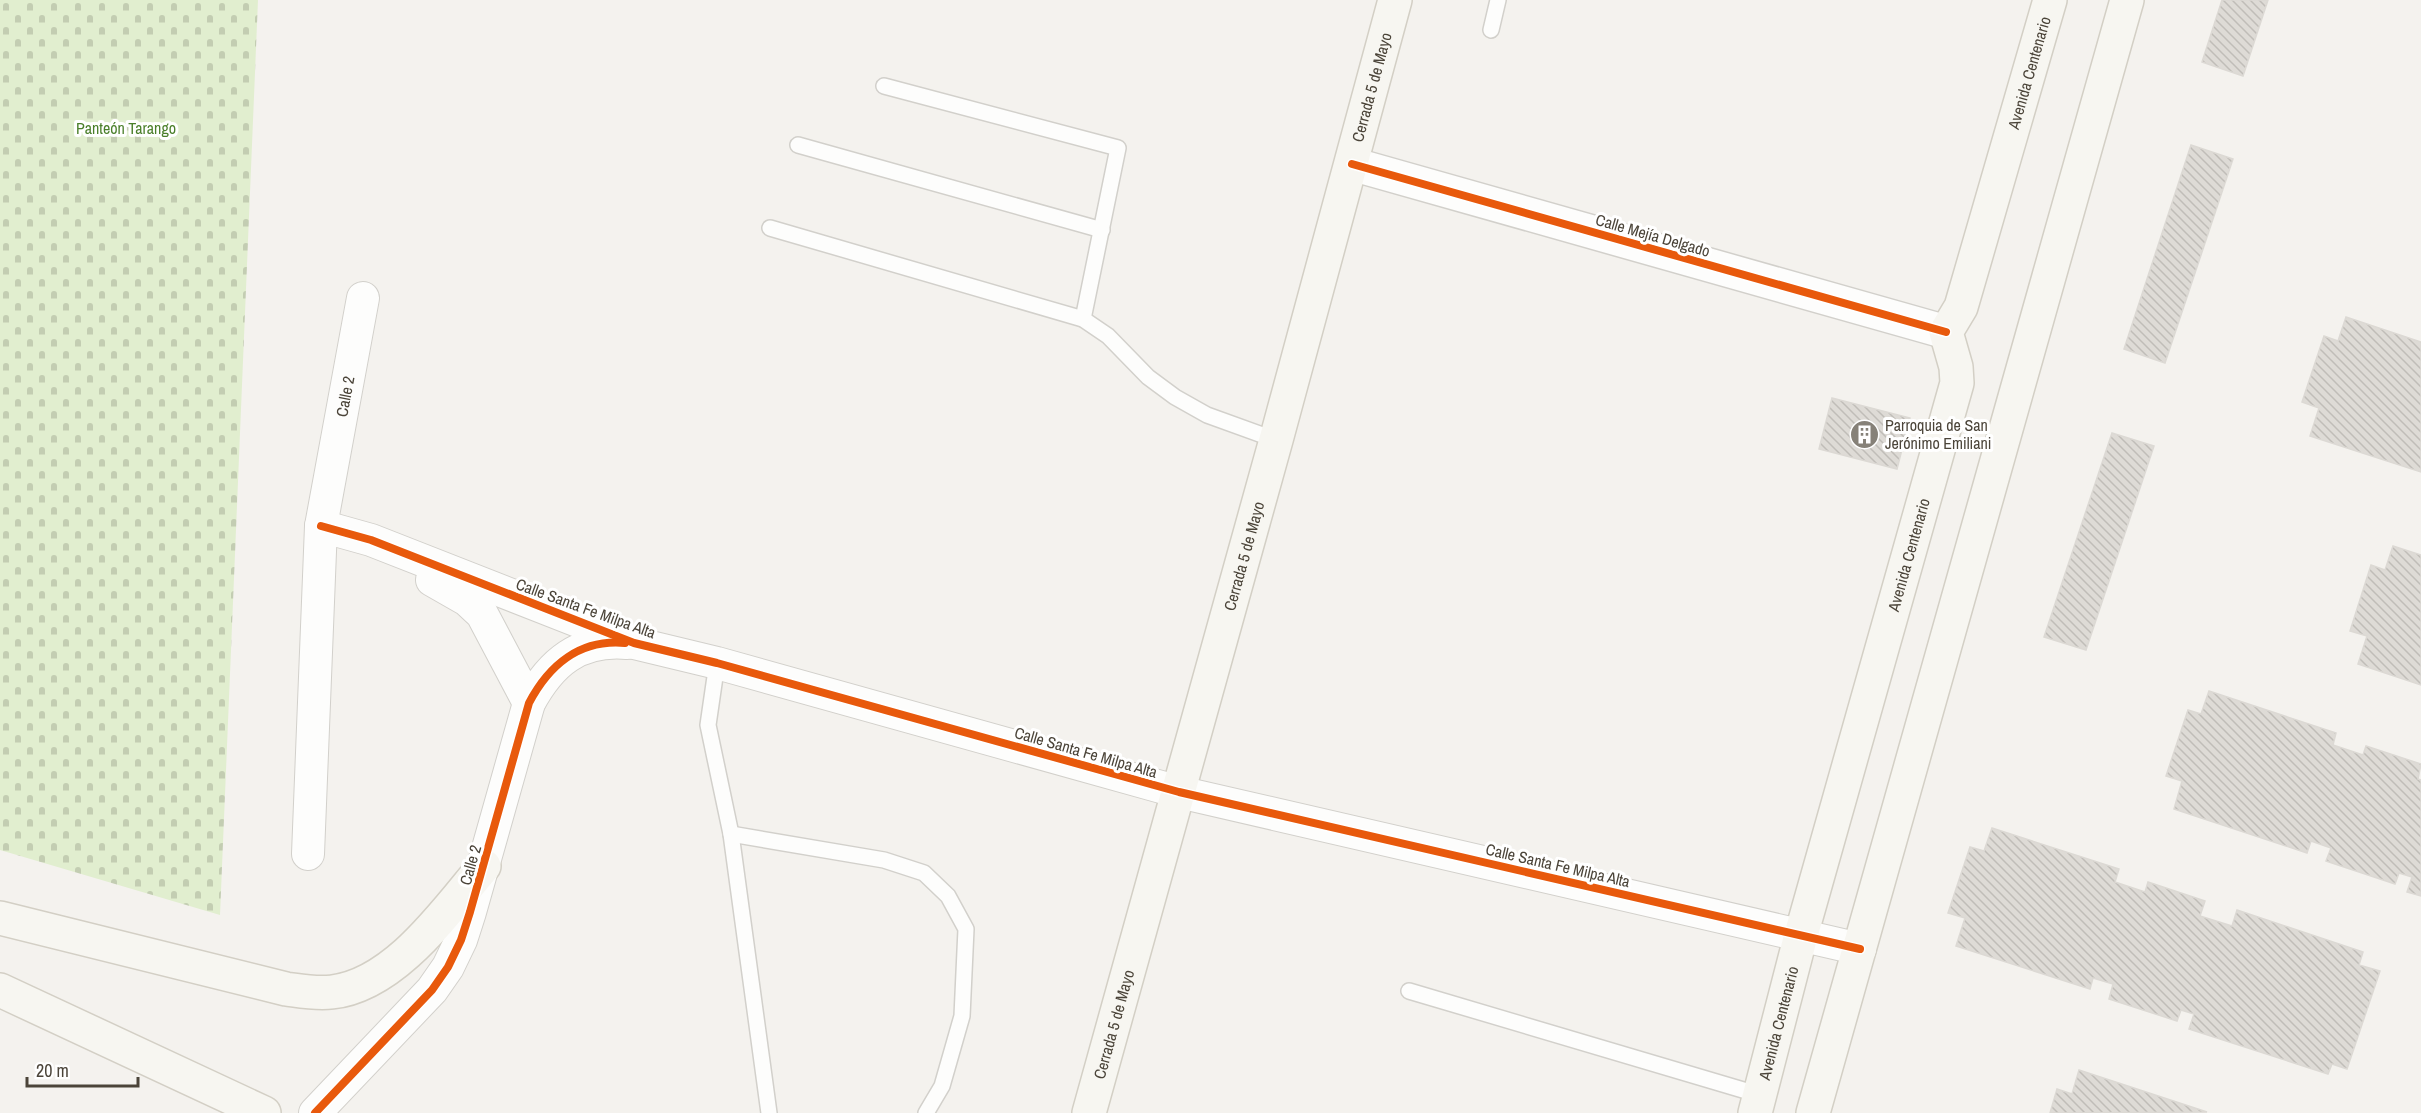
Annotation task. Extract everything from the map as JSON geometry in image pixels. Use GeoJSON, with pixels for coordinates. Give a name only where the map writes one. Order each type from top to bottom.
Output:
{"type":"FeatureCollection","features":[{"type":"Feature","properties":{"kind":"main road","name":"Cerrada 5 de Mayo"},"geometry":{"type":"LineString","coordinates":[[1089,1113],[1352,164],[1395,0]]}},
{"type":"Feature","properties":{"kind":"main road","name":"Avenida Centenario"},"geometry":{"type":"LineString","coordinates":[[1757,1104],[1801,935],[1958,383],[1946,332],[1961,307],[2050,0]]}},
{"type":"Feature","properties":{"kind":"main road"},"geometry":{"type":"LineString","coordinates":[[1813,1113],[2127,0]]}},
{"type":"Feature","properties":{"kind":"main road"},"geometry":{"type":"LineString","coordinates":[[0,918],[286,989],[309,993],[333,992],[370,979],[416,945],[484,866]]}},
{"type":"Feature","properties":{"kind":"main road"},"geometry":{"type":"LineString","coordinates":[[0,990],[264,1113]]}},
{"type":"Feature","properties":{"kind":"street","name":"Calle Mejía Delgado"},"geometry":{"type":"LineString","coordinates":[[1352,164],[1946,332]]}},
{"type":"Feature","properties":{"kind":"street","name":"Calle 2"},"geometry":{"type":"LineString","coordinates":[[308,854],[321,526],[363,298]]}},
{"type":"Feature","properties":{"kind":"street","name":"Calle Santa Fe Milpa Alta"},"geometry":{"type":"LineString","coordinates":[[321,526],[371,540],[634,643],[717,663],[1179,792],[1860,949]]}},
{"type":"Feature","properties":{"kind":"street"},"geometry":{"type":"LineString","coordinates":[[371,540],[467,600],[482,614],[529,703]]}},
{"type":"Feature","properties":{"kind":"street","name":"Calle 2"},"geometry":{"type":"LineString","coordinates":[[315,1113],[414,1011],[432,990],[456,949],[484,866],[529,703],[539,683],[554,666],[572,653],[592,645],[613,642],[634,643]]}},
{"type":"Feature","properties":{"kind":"lane"},"geometry":{"type":"LineString","coordinates":[[1491,30],[1498,0]]}},
{"type":"Feature","properties":{"kind":"lane"},"geometry":{"type":"LineString","coordinates":[[884,86],[1118,148],[1083,318]]}},
{"type":"Feature","properties":{"kind":"lane"},"geometry":{"type":"LineString","coordinates":[[798,145],[1102,230]]}},
{"type":"Feature","properties":{"kind":"lane"},"geometry":{"type":"LineString","coordinates":[[770,228],[1083,318],[1108,336],[1148,377],[1174,398],[1207,415],[1276,440]]}},
{"type":"Feature","properties":{"kind":"lane"},"geometry":{"type":"LineString","coordinates":[[717,663],[708,725],[731,834],[769,1113]]}},
{"type":"Feature","properties":{"kind":"lane"},"geometry":{"type":"LineString","coordinates":[[731,834],[884,860],[924,873],[948,896],[966,929],[962,1016],[942,1086],[926,1113]]}},
{"type":"Feature","properties":{"kind":"lane"},"geometry":{"type":"LineString","coordinates":[[1409,991],[1757,1104]]}},
{"type":"Feature","properties":{"kind":"green space","name":"Panteón Tarango"},"geometry":{"type":"Polygon","coordinates":[[[0,0],[258,0],[220,915],[0,850],[0,0]]]}},
{"type":"Feature","properties":{"kind":"building"},"geometry":{"type":"Polygon","coordinates":[[[2222,0],[2268,0],[2243,76],[2202,62],[2222,0]]]}},
{"type":"Feature","properties":{"kind":"building"},"geometry":{"type":"Polygon","coordinates":[[[2191,145],[2233,159],[2165,363],[2124,349],[2191,145]]]}},
{"type":"Feature","properties":{"kind":"building"},"geometry":{"type":"Polygon","coordinates":[[[2346,317],[2421,342],[2421,472],[2310,436],[2319,408],[2302,402],[2324,336],[2338,341],[2346,317]]]}},
{"type":"Feature","properties":{"kind":"building","name":"Parroquia de San Jerónimo Emiliani"},"geometry":{"type":"Polygon","coordinates":[[[1832,398],[1910,418],[1897,469],[1819,449],[1832,398]]]}},
{"type":"Feature","properties":{"kind":"building"},"geometry":{"type":"Polygon","coordinates":[[[2112,433],[2154,446],[2086,650],[2044,637],[2112,433]]]}},
{"type":"Feature","properties":{"kind":"building"},"geometry":{"type":"Polygon","coordinates":[[[2393,546],[2421,555],[2421,685],[2358,664],[2367,636],[2350,631],[2371,565],[2385,570],[2393,546]]]}},
{"type":"Feature","properties":{"kind":"building"},"geometry":{"type":"Polygon","coordinates":[[[2209,691],[2336,733],[2333,745],[2363,755],[2366,746],[2421,764],[2418,779],[2421,780],[2421,896],[2407,892],[2412,877],[2399,873],[2395,884],[2326,861],[2331,848],[2311,841],[2307,853],[2174,809],[2182,781],[2166,776],[2188,710],[2201,714],[2209,691]]]}},
{"type":"Feature","properties":{"kind":"building"},"geometry":{"type":"Polygon","coordinates":[[[1992,828],[2119,869],[2115,882],[2145,892],[2148,882],[2205,901],[2200,916],[2232,926],[2237,910],[2363,952],[2359,965],[2380,971],[2347,1069],[2332,1064],[2328,1074],[2189,1029],[2194,1014],[2181,1010],[2177,1021],[2109,999],[2113,984],[2093,978],[2090,989],[1956,946],[1965,918],[1948,913],[1970,847],[1984,851],[1992,828]]]}},
{"type":"Feature","properties":{"kind":"building"},"geometry":{"type":"Polygon","coordinates":[[[2079,1070],[2207,1112],[2050,1113],[2057,1089],[2072,1094],[2079,1070]]]}},
{"type":"Feature","properties":{"kind":"cycle path"},"geometry":{"type":"LineString","coordinates":[[1352,164],[1946,332]]}},
{"type":"Feature","properties":{"kind":"cycle path"},"geometry":{"type":"LineString","coordinates":[[321,526],[371,540],[634,643],[717,663],[1179,792],[1860,949]]}},
{"type":"Feature","properties":{"kind":"cycle path"},"geometry":{"type":"LineString","coordinates":[[315,1113],[432,990],[448,967],[461,940],[470,912],[529,703],[537,689],[556,666],[580,650],[594,645],[625,643]]}},
{"type":"Feature","properties":{"kind":"place","name":"Parroquia de San Jerónimo Emiliani"},"geometry":{"type":"Point","coordinates":[1864,434]}}]}
